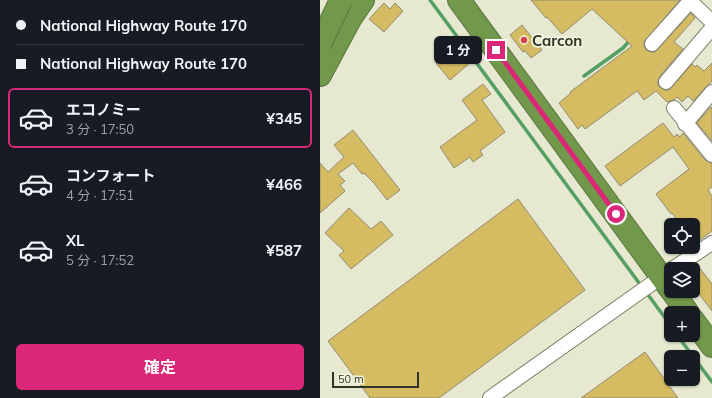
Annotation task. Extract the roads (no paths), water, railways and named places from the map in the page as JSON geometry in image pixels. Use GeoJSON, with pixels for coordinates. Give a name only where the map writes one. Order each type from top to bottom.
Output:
{"type":"FeatureCollection","features":[{"type":"Feature","properties":{"kind":"highway"},"geometry":{"type":"LineString","coordinates":[[320,16],[346,9],[363,0]]}},
{"type":"Feature","properties":{"kind":"highway"},"geometry":{"type":"LineString","coordinates":[[459,0],[661,282],[682,306]]}},
{"type":"Feature","properties":{"kind":"highway"},"geometry":{"type":"LineString","coordinates":[[320,44],[346,9]]}},
{"type":"Feature","properties":{"kind":"highway"},"geometry":{"type":"LineString","coordinates":[[320,75],[346,9]]}},
{"type":"Feature","properties":{"kind":"highway"},"geometry":{"type":"LineString","coordinates":[[700,330],[712,346]]}},
{"type":"Feature","properties":{"kind":"street"},"geometry":{"type":"LineString","coordinates":[[652,44],[657,29],[690,0],[712,22]]}},
{"type":"Feature","properties":{"kind":"street"},"geometry":{"type":"LineString","coordinates":[[666,82],[712,28]]}},
{"type":"Feature","properties":{"kind":"street"},"geometry":{"type":"LineString","coordinates":[[685,124],[710,96]]}},
{"type":"Feature","properties":{"kind":"street"},"geometry":{"type":"LineString","coordinates":[[674,108],[685,124],[712,155]]}},
{"type":"Feature","properties":{"kind":"street"},"geometry":{"type":"LineString","coordinates":[[490,398],[661,282],[712,244]]}},
{"type":"Feature","properties":{"kind":"waterway"},"geometry":{"type":"LineString","coordinates":[[430,0],[642,287]]}},
{"type":"Feature","properties":{"kind":"waterway"},"geometry":{"type":"LineString","coordinates":[[584,76],[623,48],[630,40]]}},
{"type":"Feature","properties":{"kind":"waterway"},"geometry":{"type":"LineString","coordinates":[[646,292],[664,316]]}},
{"type":"Feature","properties":{"kind":"waterway"},"geometry":{"type":"LineString","coordinates":[[682,342],[712,382]]}},
{"type":"Feature","properties":{"kind":"place","name":"Carcon"},"geometry":{"type":"Point","coordinates":[524,40]}}]}
